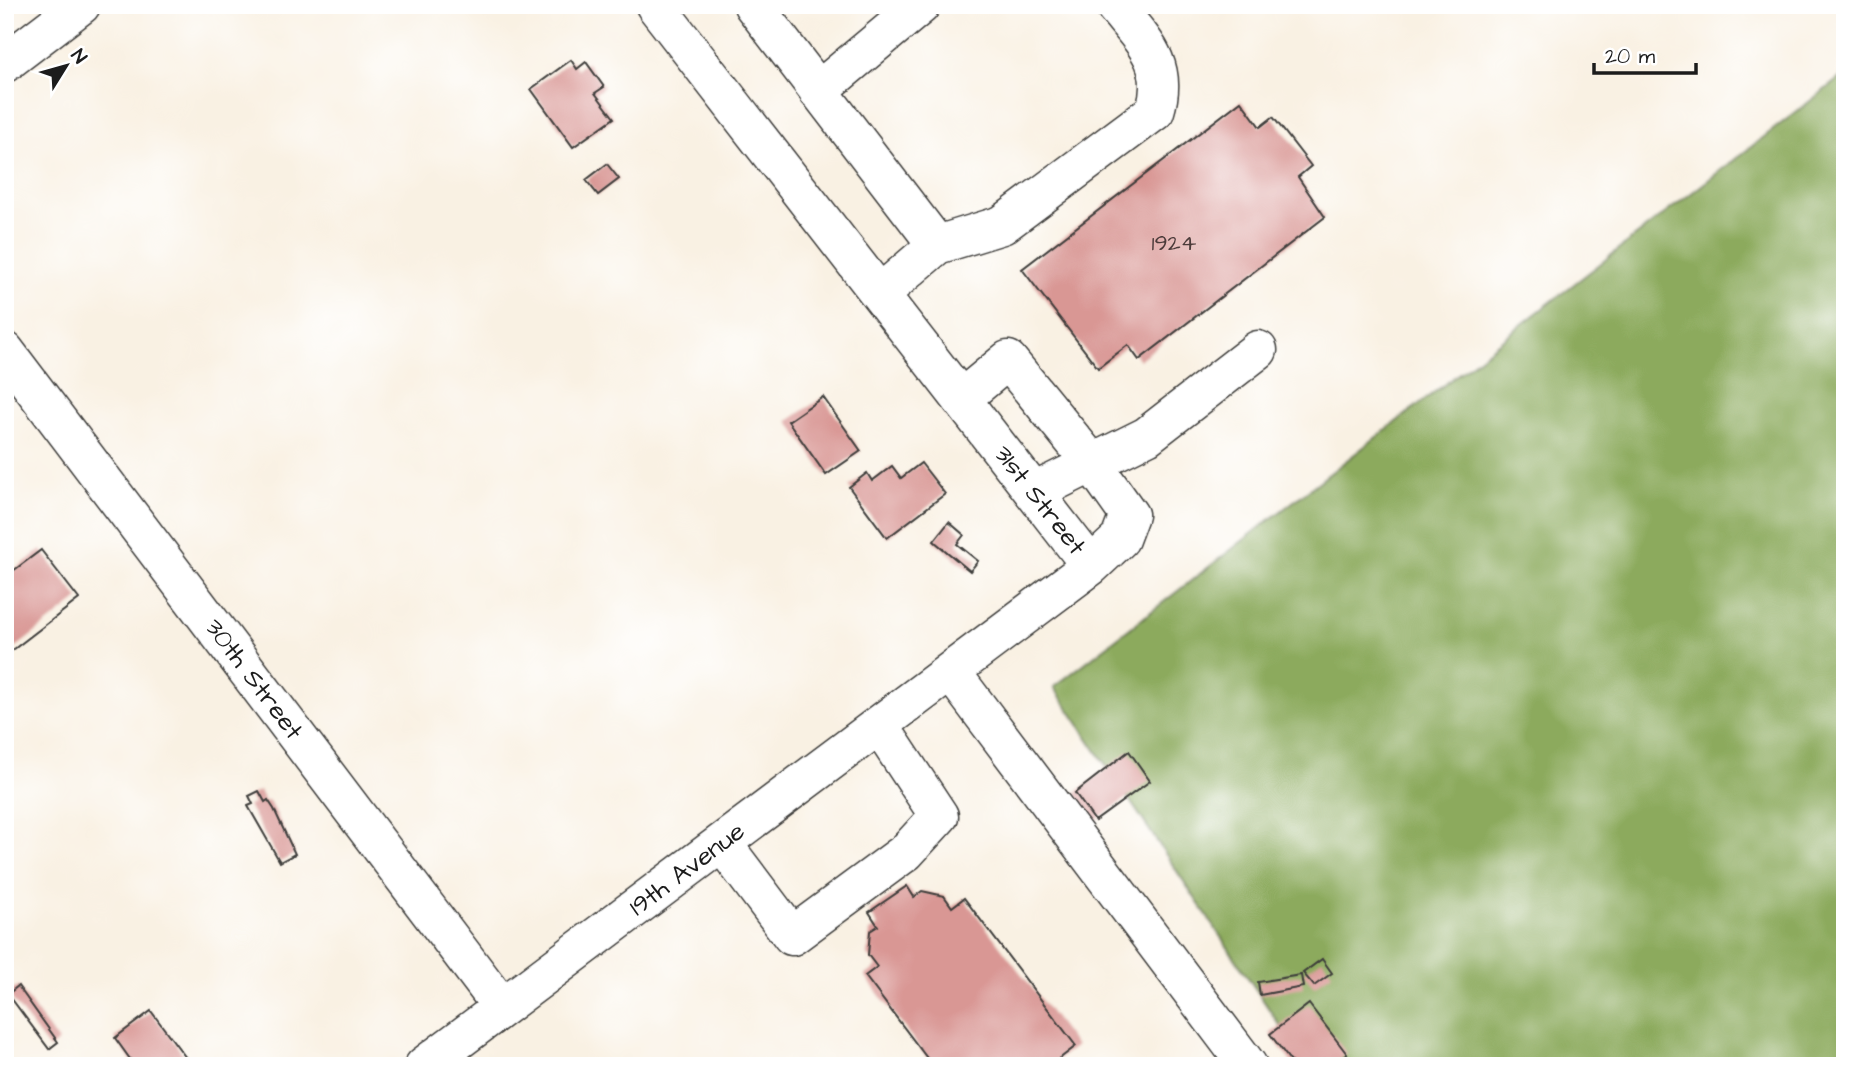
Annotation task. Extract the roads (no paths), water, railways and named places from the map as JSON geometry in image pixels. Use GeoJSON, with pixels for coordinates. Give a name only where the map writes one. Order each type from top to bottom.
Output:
{"type":"FeatureCollection","features":[{"type":"Feature","properties":{"kind":"street"},"geometry":{"type":"LineString","coordinates":[[5,63],[81,5]]}},
{"type":"Feature","properties":{"kind":"street","name":"31st Street"},"geometry":{"type":"LineString","coordinates":[[655,5],[1091,566],[951,672]]}},
{"type":"Feature","properties":{"kind":"street"},"geometry":{"type":"LineString","coordinates":[[753,5],[937,245]]}},
{"type":"Feature","properties":{"kind":"street"},"geometry":{"type":"LineString","coordinates":[[818,91],[920,5]]}},
{"type":"Feature","properties":{"kind":"street"},"geometry":{"type":"LineString","coordinates":[[880,294],[937,245],[1002,225],[1155,111],[1160,95],[1158,68],[1152,52],[1114,5]]}},
{"type":"Feature","properties":{"kind":"street"},"geometry":{"type":"LineString","coordinates":[[1034,492],[1147,436],[1258,350]]}},
{"type":"Feature","properties":{"kind":"street","name":"30th Street"},"geometry":{"type":"LineString","coordinates":[[5,351],[502,1007]]}},
{"type":"Feature","properties":{"kind":"street"},"geometry":{"type":"LineString","coordinates":[[961,399],[1008,360],[1092,463],[1129,515],[1120,539],[1091,566]]}},
{"type":"Feature","properties":{"kind":"street"},"geometry":{"type":"LineString","coordinates":[[951,672],[1248,1066]]}},
{"type":"Feature","properties":{"kind":"street","name":"19th Avenue"},"geometry":{"type":"LineString","coordinates":[[424,1066],[951,672]]}},
{"type":"Feature","properties":{"kind":"street"},"geometry":{"type":"LineString","coordinates":[[722,843],[792,936],[906,852],[939,816],[879,725]]}}]}
